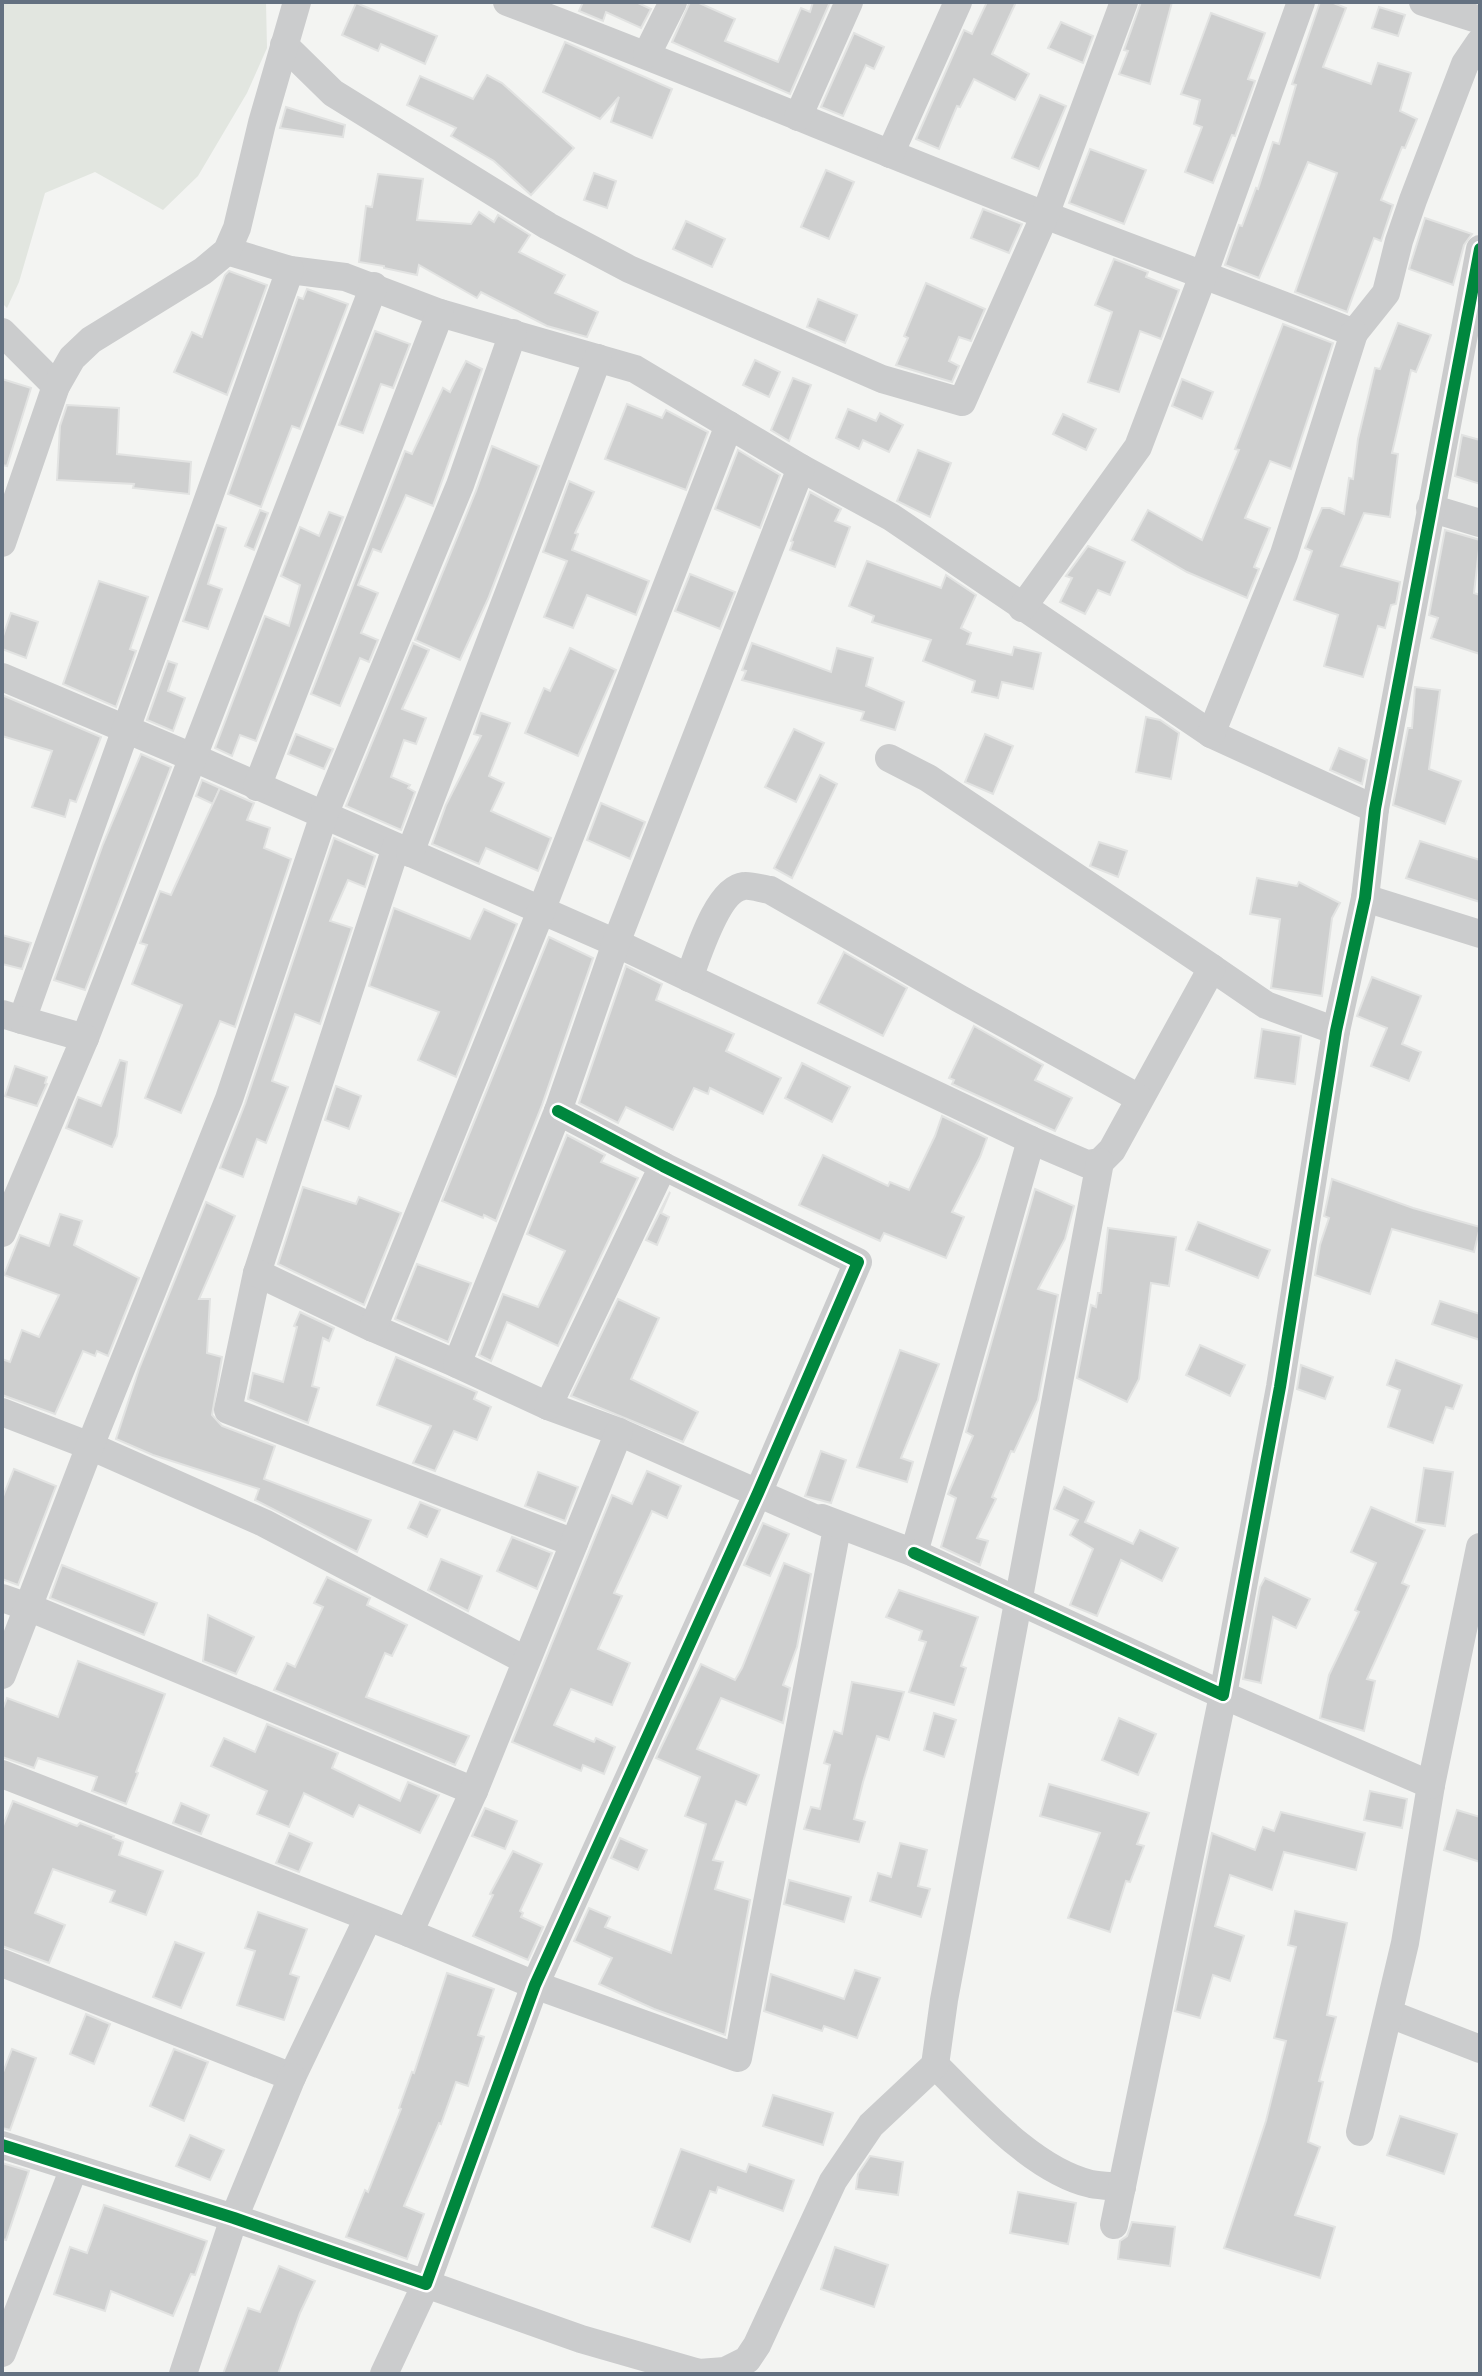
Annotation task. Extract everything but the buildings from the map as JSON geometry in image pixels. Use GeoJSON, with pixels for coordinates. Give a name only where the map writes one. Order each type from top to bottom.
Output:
{"type":"FeatureCollection","features":[{"type":"Feature","properties":{"kind":"street"},"geometry":{"type":"LineString","coordinates":[[2,543],[56,386],[72,358],[91,340],[203,271],[227,251],[237,228],[262,123],[297,2]]}},
{"type":"Feature","properties":{"kind":"street"},"geometry":{"type":"LineString","coordinates":[[507,2],[647,54],[1045,215],[1204,273],[1354,333]]}},
{"type":"Feature","properties":{"kind":"street"},"geometry":{"type":"LineString","coordinates":[[647,54],[673,2]]}},
{"type":"Feature","properties":{"kind":"street"},"geometry":{"type":"LineString","coordinates":[[798,117],[849,2]]}},
{"type":"Feature","properties":{"kind":"street"},"geometry":{"type":"LineString","coordinates":[[890,154],[958,2]]}},
{"type":"Feature","properties":{"kind":"street"},"geometry":{"type":"LineString","coordinates":[[284,45],[333,93],[548,226],[629,269],[882,379],[962,402],[1045,215],[1124,2]]}},
{"type":"Feature","properties":{"kind":"street"},"geometry":{"type":"LineString","coordinates":[[1022,608],[1138,447],[1301,2]]}},
{"type":"Feature","properties":{"kind":"street"},"geometry":{"type":"LineString","coordinates":[[1423,2],[1480,20]]}},
{"type":"Feature","properties":{"kind":"street"},"geometry":{"type":"LineString","coordinates":[[1211,734],[1284,554],[1354,333],[1386,293],[1413,200],[1465,64],[1480,42]]}},
{"type":"Feature","properties":{"kind":"street"},"geometry":{"type":"LineString","coordinates":[[1114,2225],[1223,1695],[1280,1387],[1336,1031],[1365,898],[1375,809],[1480,249]]}},
{"type":"Feature","properties":{"kind":"street"},"geometry":{"type":"LineString","coordinates":[[227,251],[290,270],[345,277],[440,313],[635,369],[801,468],[891,517],[1211,734],[1375,809]]}},
{"type":"Feature","properties":{"kind":"street"},"geometry":{"type":"LineString","coordinates":[[85,1038],[12,1017],[125,729],[290,270]]}},
{"type":"Feature","properties":{"kind":"street"},"geometry":{"type":"LineString","coordinates":[[2,1233],[85,1038],[374,286]]}},
{"type":"Feature","properties":{"kind":"street"},"geometry":{"type":"LineString","coordinates":[[257,787],[440,313]]}},
{"type":"Feature","properties":{"kind":"street"},"geometry":{"type":"LineString","coordinates":[[2,332],[56,386]]}},
{"type":"Feature","properties":{"kind":"street"},"geometry":{"type":"LineString","coordinates":[[2,1675],[15,1603],[90,1446],[229,1099],[324,815],[460,485],[513,333]]}},
{"type":"Feature","properties":{"kind":"street"},"geometry":{"type":"LineString","coordinates":[[574,1543],[228,1410],[257,1273],[403,850],[598,358]]}},
{"type":"Feature","properties":{"kind":"street"},"geometry":{"type":"LineString","coordinates":[[373,1328],[541,911],[729,425]]}},
{"type":"Feature","properties":{"kind":"street"},"geometry":{"type":"LineString","coordinates":[[457,1364],[558,1111],[616,943],[801,468]]}},
{"type":"Feature","properties":{"kind":"street"},"geometry":{"type":"LineString","coordinates":[[1430,508],[1480,523]]}},
{"type":"Feature","properties":{"kind":"street"},"geometry":{"type":"LineString","coordinates":[[2,677],[616,943],[1031,1140],[1087,1164],[1100,1162]]}},
{"type":"Feature","properties":{"kind":"street"},"geometry":{"type":"LineString","coordinates":[[889,758],[928,778],[1266,1005],[1336,1031]]}},
{"type":"Feature","properties":{"kind":"street"},"geometry":{"type":"LineString","coordinates":[[689,978],[716,911],[728,893],[743,886],[770,890],[1139,1098]]}},
{"type":"Feature","properties":{"kind":"street"},"geometry":{"type":"LineString","coordinates":[[1365,898],[1480,934]]}},
{"type":"Feature","properties":{"kind":"street"},"geometry":{"type":"LineString","coordinates":[[2,2145],[234,2218],[581,2339],[699,2373],[725,2371],[747,2360],[757,2345],[833,2181],[871,2125],[935,2065],[944,2000],[1100,1162],[1112,1150],[1212,968]]}},
{"type":"Feature","properties":{"kind":"street"},"geometry":{"type":"LineString","coordinates":[[384,2374],[426,2284],[535,1985],[758,1493],[858,1262],[558,1111]]}},
{"type":"Feature","properties":{"kind":"street"},"geometry":{"type":"LineString","coordinates":[[914,1553],[1031,1140]]}},
{"type":"Feature","properties":{"kind":"street"},"geometry":{"type":"LineString","coordinates":[[548,1406],[663,1166]]}},
{"type":"Feature","properties":{"kind":"street"},"geometry":{"type":"LineString","coordinates":[[2,1774],[535,1985],[738,2058],[837,1528],[619,1432],[548,1406],[257,1273]]}},
{"type":"Feature","properties":{"kind":"street"},"geometry":{"type":"LineString","coordinates":[[2,1412],[90,1446],[264,1523],[525,1660]]}},
{"type":"Feature","properties":{"kind":"street"},"geometry":{"type":"LineString","coordinates":[[409,1933],[474,1791],[619,1432]]}},
{"type":"Feature","properties":{"kind":"street"},"geometry":{"type":"LineString","coordinates":[[758,1493],[914,1553],[1223,1695],[1431,1785]]}},
{"type":"Feature","properties":{"kind":"street"},"geometry":{"type":"LineString","coordinates":[[1360,2132],[1405,1943],[1431,1785],[1480,1547]]}},
{"type":"Feature","properties":{"kind":"street"},"geometry":{"type":"LineString","coordinates":[[15,1603],[474,1791]]}},
{"type":"Feature","properties":{"kind":"street"},"geometry":{"type":"LineString","coordinates":[[183,2374],[234,2218],[292,2077],[368,1918]]}},
{"type":"Feature","properties":{"kind":"street"},"geometry":{"type":"LineString","coordinates":[[2,1963],[292,2077]]}},
{"type":"Feature","properties":{"kind":"street"},"geometry":{"type":"LineString","coordinates":[[1390,2014],[1480,2049]]}},
{"type":"Feature","properties":{"kind":"street"},"geometry":{"type":"LineString","coordinates":[[935,2065],[1003,2130],[1041,2161],[1091,2184],[1122,2187]]}},
{"type":"Feature","properties":{"kind":"street"},"geometry":{"type":"LineString","coordinates":[[2,2353],[74,2168]]}},
{"type":"Feature","properties":{"kind":"shaded area"},"geometry":{"type":"Polygon","coordinates":[[[2,2],[266,2],[267,48],[247,93],[198,176],[163,210],[95,172],[45,193],[19,282],[7,308],[2,303],[2,2]]]}},
{"type":"Feature","properties":{"kind":"cycle path"},"geometry":{"type":"LineString","coordinates":[[914,1553],[1223,1695],[1280,1387],[1336,1031],[1365,898],[1375,809],[1480,249]]}},
{"type":"Feature","properties":{"kind":"cycle path"},"geometry":{"type":"LineString","coordinates":[[2,2145],[234,2218],[426,2284],[535,1985],[758,1493],[858,1262],[558,1111]]}}]}
